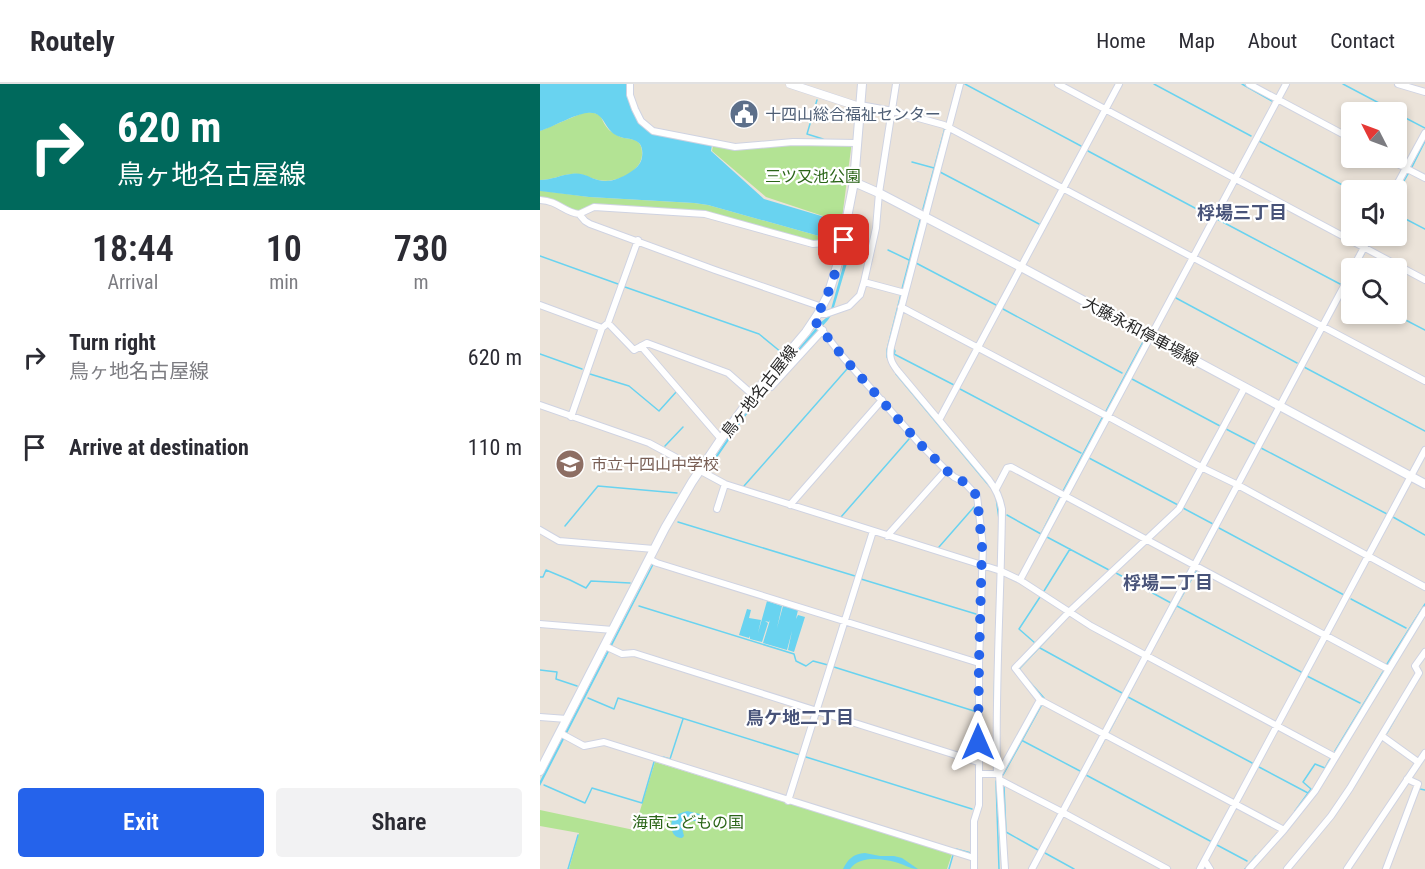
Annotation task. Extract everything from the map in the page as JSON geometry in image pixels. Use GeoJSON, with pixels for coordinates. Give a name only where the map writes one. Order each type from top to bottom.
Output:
{"type":"FeatureCollection","features":[{"type":"Feature","properties":{"kind":"main road","name":"鳥ヶ地名古屋線"},"geometry":{"type":"LineString","coordinates":[[540,771],[562,735],[567,719],[608,648],[613,630],[654,549],[698,471],[753,395],[767,384],[806,332],[820,320],[834,280],[845,233],[854,182],[862,84]]}},
{"type":"Feature","properties":{"kind":"main road","name":"大藤永和停車場線"},"geometry":{"type":"LineString","coordinates":[[854,182],[925,216],[1425,484]]}},
{"type":"Feature","properties":{"kind":"street"},"geometry":{"type":"LineString","coordinates":[[630,84],[630,95],[635,109],[641,121],[653,131],[735,147],[793,142],[857,143]]}},
{"type":"Feature","properties":{"kind":"street"},"geometry":{"type":"LineString","coordinates":[[790,84],[860,106],[893,111],[949,127],[1425,381]]}},
{"type":"Feature","properties":{"kind":"street"},"geometry":{"type":"LineString","coordinates":[[767,384],[771,387],[820,320],[849,306],[860,295],[876,228],[879,193],[896,84]]}},
{"type":"Feature","properties":{"kind":"street"},"geometry":{"type":"LineString","coordinates":[[960,84],[901,307],[890,358],[996,489],[1001,501],[1002,571],[997,683],[999,776],[1005,869]]}},
{"type":"Feature","properties":{"kind":"street"},"geometry":{"type":"LineString","coordinates":[[1058,84],[1425,280]]}},
{"type":"Feature","properties":{"kind":"street"},"geometry":{"type":"LineString","coordinates":[[939,420],[1119,84]]}},
{"type":"Feature","properties":{"kind":"street"},"geometry":{"type":"LineString","coordinates":[[1249,84],[1341,133]]}},
{"type":"Feature","properties":{"kind":"street"},"geometry":{"type":"LineString","coordinates":[[1020,580],[1286,84]]}},
{"type":"Feature","properties":{"kind":"street"},"geometry":{"type":"LineString","coordinates":[[1398,84],[1425,92]]}},
{"type":"Feature","properties":{"kind":"street"},"geometry":{"type":"LineString","coordinates":[[1407,166],[1425,133]]}},
{"type":"Feature","properties":{"kind":"street"},"geometry":{"type":"LineString","coordinates":[[1399,180],[1406,168],[1425,178]]}},
{"type":"Feature","properties":{"kind":"street"},"geometry":{"type":"LineString","coordinates":[[540,200],[553,201],[572,213],[579,214],[594,207],[694,212],[813,244],[824,243],[845,233]]}},
{"type":"Feature","properties":{"kind":"street"},"geometry":{"type":"LineString","coordinates":[[579,214],[590,224],[715,270],[820,320],[843,357],[920,444],[977,496],[982,566],[979,805],[974,821],[974,869]]}},
{"type":"Feature","properties":{"kind":"street"},"geometry":{"type":"LineString","coordinates":[[571,417],[602,328],[608,323],[638,240]]}},
{"type":"Feature","properties":{"kind":"street"},"geometry":{"type":"LineString","coordinates":[[1358,258],[1364,248]]}},
{"type":"Feature","properties":{"kind":"street"},"geometry":{"type":"LineString","coordinates":[[864,282],[905,293]]}},
{"type":"Feature","properties":{"kind":"street"},"geometry":{"type":"LineString","coordinates":[[1032,869],[1341,290]]}},
{"type":"Feature","properties":{"kind":"street"},"geometry":{"type":"LineString","coordinates":[[540,305],[602,328]]}},
{"type":"Feature","properties":{"kind":"street"},"geometry":{"type":"LineString","coordinates":[[901,307],[1425,587]]}},
{"type":"Feature","properties":{"kind":"street"},"geometry":{"type":"LineString","coordinates":[[608,323],[634,350],[647,343],[728,373],[753,395]]}},
{"type":"Feature","properties":{"kind":"street"},"geometry":{"type":"LineString","coordinates":[[641,346],[721,439]]}},
{"type":"Feature","properties":{"kind":"street"},"geometry":{"type":"LineString","coordinates":[[1245,387],[1179,509],[1069,612],[1015,668],[1040,700],[1284,830]]}},
{"type":"Feature","properties":{"kind":"street"},"geometry":{"type":"LineString","coordinates":[[790,505],[882,400]]}},
{"type":"Feature","properties":{"kind":"street"},"geometry":{"type":"LineString","coordinates":[[540,405],[649,443],[725,484],[1002,571],[1020,580],[1091,626],[1335,757]]}},
{"type":"Feature","properties":{"kind":"street"},"geometry":{"type":"LineString","coordinates":[[1200,869],[1425,450]]}},
{"type":"Feature","properties":{"kind":"street"},"geometry":{"type":"LineString","coordinates":[[996,489],[1007,468],[1011,466],[1388,669]]}},
{"type":"Feature","properties":{"kind":"street"},"geometry":{"type":"LineString","coordinates":[[887,536],[946,470]]}},
{"type":"Feature","properties":{"kind":"street"},"geometry":{"type":"LineString","coordinates":[[717,509],[725,484]]}},
{"type":"Feature","properties":{"kind":"street"},"geometry":{"type":"LineString","coordinates":[[540,530],[559,541],[654,549]]}},
{"type":"Feature","properties":{"kind":"street"},"geometry":{"type":"LineString","coordinates":[[788,801],[873,531]]}},
{"type":"Feature","properties":{"kind":"street"},"geometry":{"type":"LineString","coordinates":[[649,559],[979,663]]}},
{"type":"Feature","properties":{"kind":"street"},"geometry":{"type":"LineString","coordinates":[[1249,869],[1284,830],[1315,790],[1425,610]]}},
{"type":"Feature","properties":{"kind":"street"},"geometry":{"type":"LineString","coordinates":[[540,624],[613,630]]}},
{"type":"Feature","properties":{"kind":"street"},"geometry":{"type":"LineString","coordinates":[[608,648],[622,654],[634,653],[978,762]]}},
{"type":"Feature","properties":{"kind":"street"},"geometry":{"type":"LineString","coordinates":[[1287,869],[1331,816],[1350,788],[1419,673],[1416,666],[1425,652]]}},
{"type":"Feature","properties":{"kind":"street"},"geometry":{"type":"LineString","coordinates":[[999,776],[1040,700]]}},
{"type":"Feature","properties":{"kind":"street"},"geometry":{"type":"LineString","coordinates":[[540,717],[567,719]]}},
{"type":"Feature","properties":{"kind":"street"},"geometry":{"type":"LineString","coordinates":[[562,735],[584,746],[604,742],[974,858]]}},
{"type":"Feature","properties":{"kind":"street"},"geometry":{"type":"LineString","coordinates":[[1382,736],[1425,766]]}},
{"type":"Feature","properties":{"kind":"street"},"geometry":{"type":"LineString","coordinates":[[1347,869],[1425,753]]}},
{"type":"Feature","properties":{"kind":"street"},"geometry":{"type":"LineString","coordinates":[[979,774],[999,776],[1167,869]]}},
{"type":"Feature","properties":{"kind":"street"},"geometry":{"type":"LineString","coordinates":[[1386,869],[1418,784],[1407,779]]}},
{"type":"Feature","properties":{"kind":"street"},"geometry":{"type":"LineString","coordinates":[[1416,790],[1425,794]]}},
{"type":"Feature","properties":{"kind":"street"},"geometry":{"type":"LineString","coordinates":[[1205,861],[1210,869]]}},
{"type":"Feature","properties":{"kind":"green space"},"geometry":{"type":"Polygon","coordinates":[[[585,112],[599,115],[609,130],[619,137],[638,142],[642,155],[637,167],[619,179],[604,181],[576,174],[540,180],[540,131],[585,112]]]}},
{"type":"Feature","properties":{"kind":"green space","name":"三ツ又池公園"},"geometry":{"type":"Polygon","coordinates":[[[714,140],[736,145],[852,141],[840,234],[819,243],[712,214],[598,205],[577,212],[540,199],[540,191],[544,191],[589,197],[694,203],[819,236],[832,232],[829,218],[766,197],[712,151],[714,140]]]}},
{"type":"Feature","properties":{"kind":"green space","name":"海南こどもの国"},"geometry":{"type":"Polygon","coordinates":[[[655,762],[952,854],[947,869],[569,869],[579,833],[540,826],[540,810],[634,830],[655,762]]]}},
{"type":"Feature","properties":{"kind":"water"},"geometry":{"type":"Polygon","coordinates":[[[540,84],[627,84],[628,96],[640,124],[649,132],[712,145],[711,151],[764,199],[828,218],[832,232],[826,236],[819,236],[694,203],[589,197],[540,191],[540,180],[567,175],[582,174],[602,181],[618,179],[639,165],[642,154],[639,143],[614,134],[597,114],[593,113],[576,116],[540,131],[540,84]]]}},
{"type":"Feature","properties":{"kind":"water"},"geometry":{"type":"Polygon","coordinates":[[[845,259],[848,260],[832,314],[768,388],[744,418],[710,468],[708,467],[745,413],[826,318],[831,309],[845,259]]]}},
{"type":"Feature","properties":{"kind":"water"},"geometry":{"type":"Polygon","coordinates":[[[654,564],[540,786],[545,771],[654,564]]]}},
{"type":"Feature","properties":{"kind":"water"},"geometry":{"type":"Polygon","coordinates":[[[767,601],[782,606],[777,628],[783,606],[798,610],[796,619],[798,615],[805,617],[794,652],[788,650],[792,631],[787,650],[763,643],[770,620],[765,621],[768,623],[762,642],[750,639],[750,636],[749,638],[739,635],[747,609],[751,610],[749,618],[761,620],[758,633],[767,601]]]}},
{"type":"Feature","properties":{"kind":"water"},"geometry":{"type":"Polygon","coordinates":[[[687,811],[700,814],[702,817],[700,821],[684,824],[682,828],[684,836],[679,838],[672,832],[672,820],[678,814],[687,811]]]}},
{"type":"Feature","properties":{"kind":"water"},"geometry":{"type":"Polygon","coordinates":[[[865,853],[902,858],[918,869],[877,859],[864,860],[850,869],[843,869],[851,858],[865,853]]]}},
{"type":"Feature","properties":{"kind":"waterway"},"geometry":{"type":"LineString","coordinates":[[965,84],[1081,146]]}},
{"type":"Feature","properties":{"kind":"waterway"},"geometry":{"type":"LineString","coordinates":[[1154,84],[1251,136]]}},
{"type":"Feature","properties":{"kind":"waterway"},"geometry":{"type":"LineString","coordinates":[[1242,84],[1272,101]]}},
{"type":"Feature","properties":{"kind":"waterway"},"geometry":{"type":"LineString","coordinates":[[1343,84],[1377,102]]}},
{"type":"Feature","properties":{"kind":"waterway"},"geometry":{"type":"LineString","coordinates":[[947,123],[957,85]]}},
{"type":"Feature","properties":{"kind":"waterway"},"geometry":{"type":"LineString","coordinates":[[817,100],[807,134],[823,139]]}},
{"type":"Feature","properties":{"kind":"waterway"},"geometry":{"type":"LineString","coordinates":[[1407,119],[1425,128]]}},
{"type":"Feature","properties":{"kind":"waterway"},"geometry":{"type":"LineString","coordinates":[[923,209],[945,128]]}},
{"type":"Feature","properties":{"kind":"waterway"},"geometry":{"type":"LineString","coordinates":[[1259,141],[1341,184]]}},
{"type":"Feature","properties":{"kind":"waterway"},"geometry":{"type":"LineString","coordinates":[[1412,167],[1425,141]]}},
{"type":"Feature","properties":{"kind":"waterway"},"geometry":{"type":"LineString","coordinates":[[1088,151],[1208,215]]}},
{"type":"Feature","properties":{"kind":"waterway"},"geometry":{"type":"LineString","coordinates":[[912,162],[934,168]]}},
{"type":"Feature","properties":{"kind":"waterway"},"geometry":{"type":"LineString","coordinates":[[940,172],[1039,224]]}},
{"type":"Feature","properties":{"kind":"waterway"},"geometry":{"type":"LineString","coordinates":[[1405,180],[1408,174]]}},
{"type":"Feature","properties":{"kind":"waterway"},"geometry":{"type":"LineString","coordinates":[[1217,219],[1340,284]]}},
{"type":"Feature","properties":{"kind":"waterway"},"geometry":{"type":"LineString","coordinates":[[902,289],[920,220]]}},
{"type":"Feature","properties":{"kind":"waterway"},"geometry":{"type":"LineString","coordinates":[[1407,220],[1425,229]]}},
{"type":"Feature","properties":{"kind":"waterway"},"geometry":{"type":"LineString","coordinates":[[888,250],[909,260]]}},
{"type":"Feature","properties":{"kind":"waterway"},"geometry":{"type":"LineString","coordinates":[[1362,258],[1365,252]]}},
{"type":"Feature","properties":{"kind":"waterway"},"geometry":{"type":"LineString","coordinates":[[540,256],[618,284]]}},
{"type":"Feature","properties":{"kind":"waterway"},"geometry":{"type":"LineString","coordinates":[[916,263],[996,305]]}},
{"type":"Feature","properties":{"kind":"waterway"},"geometry":{"type":"LineString","coordinates":[[625,287],[759,334],[781,352]]}},
{"type":"Feature","properties":{"kind":"waterway"},"geometry":{"type":"LineString","coordinates":[[892,367],[887,357],[887,350],[901,294]]}},
{"type":"Feature","properties":{"kind":"waterway"},"geometry":{"type":"LineString","coordinates":[[1176,298],[1297,363]]}},
{"type":"Feature","properties":{"kind":"waterway"},"geometry":{"type":"LineString","coordinates":[[1003,309],[1122,373]]}},
{"type":"Feature","properties":{"kind":"waterway"},"geometry":{"type":"LineString","coordinates":[[1407,321],[1425,330]]}},
{"type":"Feature","properties":{"kind":"waterway"},"geometry":{"type":"LineString","coordinates":[[1106,411],[1144,340]]}},
{"type":"Feature","properties":{"kind":"waterway"},"geometry":{"type":"LineString","coordinates":[[894,349],[894,354],[954,385]]}},
{"type":"Feature","properties":{"kind":"waterway"},"geometry":{"type":"LineString","coordinates":[[540,354],[582,369]]}},
{"type":"Feature","properties":{"kind":"waterway"},"geometry":{"type":"LineString","coordinates":[[1304,367],[1425,431]]}},
{"type":"Feature","properties":{"kind":"waterway"},"geometry":{"type":"LineString","coordinates":[[744,486],[847,369]]}},
{"type":"Feature","properties":{"kind":"waterway"},"geometry":{"type":"LineString","coordinates":[[590,374],[629,386],[659,411],[677,391]]}},
{"type":"Feature","properties":{"kind":"waterway"},"geometry":{"type":"LineString","coordinates":[[896,374],[991,488]]}},
{"type":"Feature","properties":{"kind":"waterway"},"geometry":{"type":"LineString","coordinates":[[1132,379],[1220,426]]}},
{"type":"Feature","properties":{"kind":"waterway"},"geometry":{"type":"LineString","coordinates":[[960,389],[1081,453]]}},
{"type":"Feature","properties":{"kind":"waterway"},"geometry":{"type":"LineString","coordinates":[[1063,491],[1102,418]]}},
{"type":"Feature","properties":{"kind":"waterway"},"geometry":{"type":"LineString","coordinates":[[665,446],[683,427]]}},
{"type":"Feature","properties":{"kind":"waterway"},"geometry":{"type":"LineString","coordinates":[[1226,429],[1255,444]]}},
{"type":"Feature","properties":{"kind":"waterway"},"geometry":{"type":"LineString","coordinates":[[841,517],[909,439]]}},
{"type":"Feature","properties":{"kind":"waterway"},"geometry":{"type":"LineString","coordinates":[[1261,448],[1387,514]]}},
{"type":"Feature","properties":{"kind":"waterway"},"geometry":{"type":"LineString","coordinates":[[1089,458],[1178,505]]}},
{"type":"Feature","properties":{"kind":"waterway"},"geometry":{"type":"LineString","coordinates":[[565,526],[598,486],[677,493]]}},
{"type":"Feature","properties":{"kind":"waterway"},"geometry":{"type":"LineString","coordinates":[[996,497],[999,519]]}},
{"type":"Feature","properties":{"kind":"waterway"},"geometry":{"type":"LineString","coordinates":[[1007,515],[1041,534],[1060,497]]}},
{"type":"Feature","properties":{"kind":"waterway"},"geometry":{"type":"LineString","coordinates":[[939,547],[974,507]]}},
{"type":"Feature","properties":{"kind":"waterway"},"geometry":{"type":"LineString","coordinates":[[1183,508],[1213,524]]}},
{"type":"Feature","properties":{"kind":"waterway"},"geometry":{"type":"LineString","coordinates":[[1393,517],[1425,535]]}},
{"type":"Feature","properties":{"kind":"waterway"},"geometry":{"type":"LineString","coordinates":[[678,522],[855,576]]}},
{"type":"Feature","properties":{"kind":"waterway"},"geometry":{"type":"LineString","coordinates":[[1219,528],[1344,595]]}},
{"type":"Feature","properties":{"kind":"waterway"},"geometry":{"type":"LineString","coordinates":[[1047,537],[1109,570]]}},
{"type":"Feature","properties":{"kind":"waterway"},"geometry":{"type":"LineString","coordinates":[[1199,563],[1209,545]]}},
{"type":"Feature","properties":{"kind":"waterway"},"geometry":{"type":"LineString","coordinates":[[1044,591],[1070,549]]}},
{"type":"Feature","properties":{"kind":"waterway"},"geometry":{"type":"LineString","coordinates":[[540,577],[543,577],[546,570],[586,588],[591,581],[630,583]]}},
{"type":"Feature","properties":{"kind":"waterway"},"geometry":{"type":"LineString","coordinates":[[1156,643],[1196,571]]}},
{"type":"Feature","properties":{"kind":"waterway"},"geometry":{"type":"LineString","coordinates":[[1116,573],[1171,603]]}},
{"type":"Feature","properties":{"kind":"waterway"},"geometry":{"type":"LineString","coordinates":[[861,579],[976,614]]}},
{"type":"Feature","properties":{"kind":"waterway"},"geometry":{"type":"LineString","coordinates":[[1035,643],[1019,629],[1040,597]]}},
{"type":"Feature","properties":{"kind":"waterway"},"geometry":{"type":"LineString","coordinates":[[1351,599],[1406,628]]}},
{"type":"Feature","properties":{"kind":"waterway"},"geometry":{"type":"LineString","coordinates":[[1387,664],[1425,604]]}},
{"type":"Feature","properties":{"kind":"waterway"},"geometry":{"type":"LineString","coordinates":[[639,606],[794,654],[796,661],[806,666],[813,661],[828,665]]}},
{"type":"Feature","properties":{"kind":"waterway"},"geometry":{"type":"LineString","coordinates":[[1177,606],[1303,673]]}},
{"type":"Feature","properties":{"kind":"waterway"},"geometry":{"type":"LineString","coordinates":[[1019,669],[1053,633]]}},
{"type":"Feature","properties":{"kind":"waterway"},"geometry":{"type":"LineString","coordinates":[[1040,648],[1122,693]]}},
{"type":"Feature","properties":{"kind":"waterway"},"geometry":{"type":"LineString","coordinates":[[976,665],[976,757]]}},
{"type":"Feature","properties":{"kind":"waterway"},"geometry":{"type":"LineString","coordinates":[[834,667],[974,711]]}},
{"type":"Feature","properties":{"kind":"waterway"},"geometry":{"type":"LineString","coordinates":[[994,708],[995,668]]}},
{"type":"Feature","properties":{"kind":"waterway"},"geometry":{"type":"LineString","coordinates":[[540,670],[557,672],[556,679],[577,686]]}},
{"type":"Feature","properties":{"kind":"waterway"},"geometry":{"type":"LineString","coordinates":[[1109,732],[1141,671]]}},
{"type":"Feature","properties":{"kind":"waterway"},"geometry":{"type":"LineString","coordinates":[[1335,751],[1383,672]]}},
{"type":"Feature","properties":{"kind":"waterway"},"geometry":{"type":"LineString","coordinates":[[1307,676],[1360,703]]}},
{"type":"Feature","properties":{"kind":"waterway"},"geometry":{"type":"LineString","coordinates":[[1028,680],[1044,698]]}},
{"type":"Feature","properties":{"kind":"waterway"},"geometry":{"type":"LineString","coordinates":[[1128,697],[1254,764]]}},
{"type":"Feature","properties":{"kind":"waterway"},"geometry":{"type":"LineString","coordinates":[[588,698],[614,709],[618,698],[800,755]]}},
{"type":"Feature","properties":{"kind":"waterway"},"geometry":{"type":"LineString","coordinates":[[1387,733],[1403,705]]}},
{"type":"Feature","properties":{"kind":"waterway"},"geometry":{"type":"LineString","coordinates":[[1003,775],[1041,706]]}},
{"type":"Feature","properties":{"kind":"waterway"},"geometry":{"type":"LineString","coordinates":[[663,757],[670,759],[683,719]]}},
{"type":"Feature","properties":{"kind":"waterway"},"geometry":{"type":"LineString","coordinates":[[1085,776],[1105,739]]}},
{"type":"Feature","properties":{"kind":"waterway"},"geometry":{"type":"LineString","coordinates":[[1023,741],[1080,771]]}},
{"type":"Feature","properties":{"kind":"waterway"},"geometry":{"type":"LineString","coordinates":[[806,757],[972,809]]}},
{"type":"Feature","properties":{"kind":"waterway"},"geometry":{"type":"LineString","coordinates":[[1295,811],[1311,789],[1303,782],[1315,764],[1325,768],[1330,759]]}},
{"type":"Feature","properties":{"kind":"waterway"},"geometry":{"type":"LineString","coordinates":[[544,785],[585,803],[592,788],[642,803],[654,762]]}},
{"type":"Feature","properties":{"kind":"waterway"},"geometry":{"type":"LineString","coordinates":[[1259,767],[1308,793]]}},
{"type":"Feature","properties":{"kind":"waterway"},"geometry":{"type":"LineString","coordinates":[[1086,775],[1212,842]]}},
{"type":"Feature","properties":{"kind":"waterway"},"geometry":{"type":"LineString","coordinates":[[996,781],[999,869]]}},
{"type":"Feature","properties":{"kind":"waterway"},"geometry":{"type":"LineString","coordinates":[[1004,787],[1006,832],[1038,850]]}},
{"type":"Feature","properties":{"kind":"waterway"},"geometry":{"type":"LineString","coordinates":[[1420,789],[1425,790]]}},
{"type":"Feature","properties":{"kind":"waterway"},"geometry":{"type":"LineString","coordinates":[[568,869],[578,835]]}},
{"type":"Feature","properties":{"kind":"waterway"},"geometry":{"type":"LineString","coordinates":[[1217,845],[1247,861]]}},
{"type":"Feature","properties":{"kind":"waterway"},"geometry":{"type":"LineString","coordinates":[[956,849],[971,852]]}},
{"type":"Feature","properties":{"kind":"waterway"},"geometry":{"type":"LineString","coordinates":[[1045,853],[1074,869]]}},
{"type":"Feature","properties":{"kind":"waterway"},"geometry":{"type":"LineString","coordinates":[[949,869],[953,855]]}},
{"type":"Feature","properties":{"kind":"waterway"},"geometry":{"type":"LineString","coordinates":[[1245,869],[1256,856]]}},
{"type":"Feature","properties":{"kind":"place","name":"十四山総合福祉センター"},"geometry":{"type":"Point","coordinates":[744,114]}},
{"type":"Feature","properties":{"kind":"place","name":"市立十四山中学校"},"geometry":{"type":"Point","coordinates":[570,464]}},
{"type":"Feature","properties":{"kind":"district","name":"桴場三丁目"},"geometry":{"type":"Point","coordinates":[1242,213]}},
{"type":"Feature","properties":{"kind":"district","name":"桴場二丁目"},"geometry":{"type":"Point","coordinates":[1168,583]}},
{"type":"Feature","properties":{"kind":"district","name":"鳥ケ地二丁目"},"geometry":{"type":"Point","coordinates":[800,718]}},
{"type":"Feature","properties":{"kind":"route"},"geometry":{"type":"LineString","coordinates":[[844,240],[834,280],[814,320],[843,357],[920,444],[977,496],[982,546],[978,742]]}}]}
